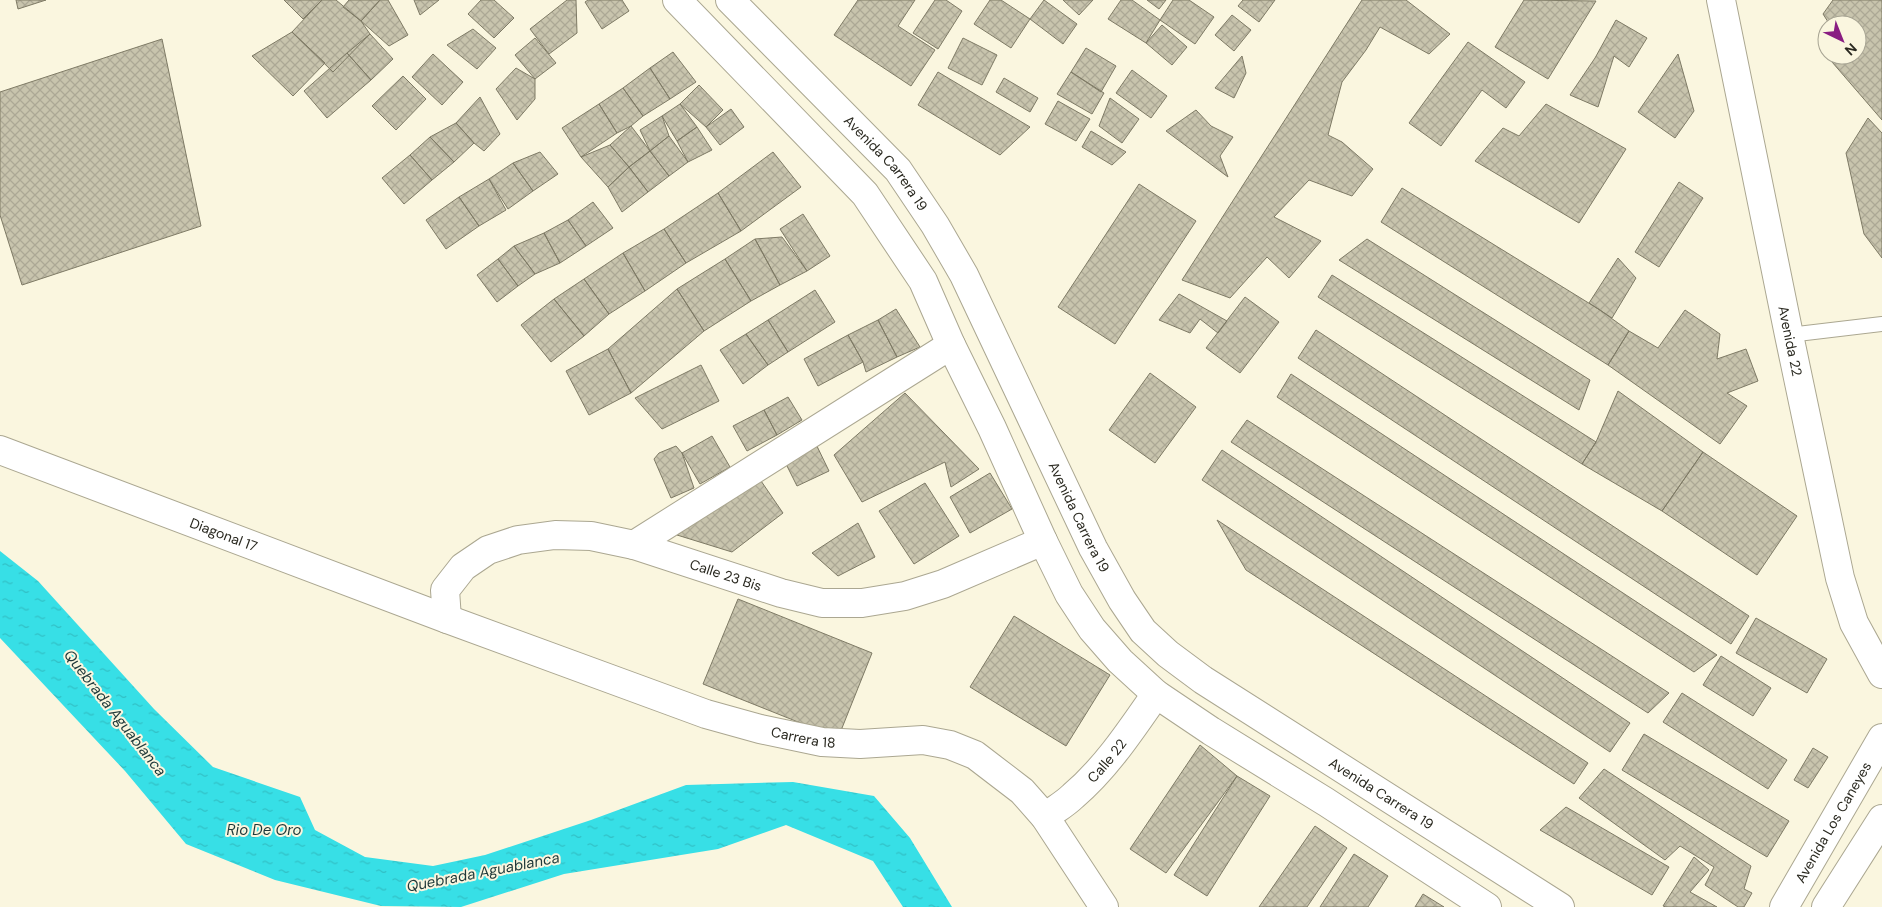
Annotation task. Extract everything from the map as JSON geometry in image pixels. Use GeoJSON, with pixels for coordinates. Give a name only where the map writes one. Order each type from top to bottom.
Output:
{"type":"FeatureCollection","features":[{"type":"Feature","properties":{"kind":"street"},"geometry":{"type":"LineString","coordinates":[[677,0],[865,194],[922,282],[1069,594],[1092,629],[1120,661],[1156,694],[1211,731],[1326,802],[1487,907]]}},
{"type":"Feature","properties":{"kind":"street","name":"Avenida Carrera 19"},"geometry":{"type":"LineString","coordinates":[[730,0],[898,170],[935,225],[964,275],[1093,548],[1122,600],[1143,631],[1168,654],[1203,680],[1560,907]]}},
{"type":"Feature","properties":{"kind":"street","name":"Avenida 22"},"geometry":{"type":"LineString","coordinates":[[1720,0],[1840,578],[1854,624],[1882,674]]}},
{"type":"Feature","properties":{"kind":"street"},"geometry":{"type":"LineString","coordinates":[[634,545],[951,345]]}},
{"type":"Feature","properties":{"kind":"street","name":"Diagonal 17"},"geometry":{"type":"LineString","coordinates":[[0,450],[447,619]]}},
{"type":"Feature","properties":{"kind":"street","name":"Calle 23 Bis"},"geometry":{"type":"LineString","coordinates":[[447,619],[445,590],[463,567],[488,550],[518,540],[555,535],[591,536],[634,545],[781,593],[822,603],[862,603],[905,596],[943,584],[1043,540]]}},
{"type":"Feature","properties":{"kind":"street","name":"Carrera 18"},"geometry":{"type":"LineString","coordinates":[[447,619],[706,714],[760,730],[822,742],[860,744],[923,740],[950,744],[975,755],[1022,791],[1045,817],[1104,907]]}},
{"type":"Feature","properties":{"kind":"street","name":"Calle 22"},"geometry":{"type":"LineString","coordinates":[[1045,817],[1072,797],[1093,778],[1156,694]]}},
{"type":"Feature","properties":{"kind":"street","name":"Avenida Los Caneyes"},"geometry":{"type":"LineString","coordinates":[[1784,907],[1882,738]]}},
{"type":"Feature","properties":{"kind":"street"},"geometry":{"type":"LineString","coordinates":[[1826,907],[1882,818]]}},
{"type":"Feature","properties":{"kind":"lane"},"geometry":{"type":"LineString","coordinates":[[1789,335],[1882,324]]}},
{"type":"Feature","properties":{"kind":"water","name":"Rio De Oro"},"geometry":{"type":"Polygon","coordinates":[[[0,551],[38,581],[154,709],[213,767],[300,797],[315,830],[365,857],[433,866],[485,855],[591,820],[686,785],[793,782],[874,796],[910,838],[952,907],[903,907],[873,861],[786,825],[718,849],[564,874],[461,907],[381,906],[275,880],[186,844],[125,771],[0,638],[0,551]]]}},
{"type":"Feature","properties":{"kind":"building"},"geometry":{"type":"Polygon","coordinates":[[[16,0],[46,0],[18,9],[16,0]]]}},
{"type":"Feature","properties":{"kind":"building"},"geometry":{"type":"Polygon","coordinates":[[[284,0],[322,0],[303,19],[284,0]]]}},
{"type":"Feature","properties":{"kind":"building"},"geometry":{"type":"Polygon","coordinates":[[[322,0],[336,0],[361,21],[370,34],[333,72],[292,32],[322,0]]]}},
{"type":"Feature","properties":{"kind":"building"},"geometry":{"type":"Polygon","coordinates":[[[349,0],[380,0],[361,21],[343,7],[349,0]]]}},
{"type":"Feature","properties":{"kind":"building"},"geometry":{"type":"Polygon","coordinates":[[[380,0],[388,0],[408,35],[389,46],[361,21],[380,0]]]}},
{"type":"Feature","properties":{"kind":"building"},"geometry":{"type":"Polygon","coordinates":[[[414,0],[439,0],[420,15],[414,0]]]}},
{"type":"Feature","properties":{"kind":"building"},"geometry":{"type":"Polygon","coordinates":[[[481,0],[494,0],[514,18],[494,38],[468,14],[481,0]]]}},
{"type":"Feature","properties":{"kind":"building"},"geometry":{"type":"Polygon","coordinates":[[[567,0],[576,0],[577,33],[549,54],[530,29],[567,0]]]}},
{"type":"Feature","properties":{"kind":"building"},"geometry":{"type":"Polygon","coordinates":[[[588,0],[622,0],[629,11],[602,29],[585,2],[588,0]]]}},
{"type":"Feature","properties":{"kind":"building"},"geometry":{"type":"Polygon","coordinates":[[[858,0],[915,0],[898,26],[935,50],[911,86],[834,35],[858,0]]]}},
{"type":"Feature","properties":{"kind":"building"},"geometry":{"type":"Polygon","coordinates":[[[935,0],[946,0],[962,11],[938,49],[913,33],[935,0]]]}},
{"type":"Feature","properties":{"kind":"building"},"geometry":{"type":"Polygon","coordinates":[[[990,0],[1001,0],[1030,19],[1011,48],[974,24],[990,0]]]}},
{"type":"Feature","properties":{"kind":"building"},"geometry":{"type":"Polygon","coordinates":[[[1044,0],[1077,24],[1063,44],[1030,19],[1044,0]]]}},
{"type":"Feature","properties":{"kind":"building"},"geometry":{"type":"Polygon","coordinates":[[[1063,0],[1093,0],[1079,15],[1063,0]]]}},
{"type":"Feature","properties":{"kind":"building"},"geometry":{"type":"Polygon","coordinates":[[[1121,0],[1132,0],[1160,20],[1146,43],[1108,19],[1121,0]]]}},
{"type":"Feature","properties":{"kind":"building"},"geometry":{"type":"Polygon","coordinates":[[[1147,0],[1166,0],[1159,9],[1147,0]]]}},
{"type":"Feature","properties":{"kind":"building"},"geometry":{"type":"Polygon","coordinates":[[[1173,0],[1189,0],[1214,17],[1195,44],[1160,20],[1173,0]]]}},
{"type":"Feature","properties":{"kind":"building"},"geometry":{"type":"Polygon","coordinates":[[[1243,0],[1275,0],[1259,22],[1238,6],[1243,0]]]}},
{"type":"Feature","properties":{"kind":"building"},"geometry":{"type":"Polygon","coordinates":[[[1362,0],[1406,0],[1450,34],[1429,54],[1380,27],[1366,50],[1342,82],[1328,135],[1342,142],[1373,169],[1352,196],[1309,180],[1274,217],[1321,241],[1289,278],[1267,257],[1230,298],[1182,280],[1362,0]]]}},
{"type":"Feature","properties":{"kind":"building"},"geometry":{"type":"Polygon","coordinates":[[[1524,0],[1596,1],[1548,79],[1495,47],[1524,0]]]}},
{"type":"Feature","properties":{"kind":"building"},"geometry":{"type":"Polygon","coordinates":[[[1833,0],[1882,0],[1882,120],[1835,65],[1867,65],[1867,15],[1823,14],[1833,0]]]}},
{"type":"Feature","properties":{"kind":"building"},"geometry":{"type":"Polygon","coordinates":[[[1232,15],[1251,30],[1234,51],[1215,35],[1232,15]]]}},
{"type":"Feature","properties":{"kind":"building"},"geometry":{"type":"Polygon","coordinates":[[[1616,20],[1647,38],[1629,67],[1614,56],[1598,107],[1570,95],[1595,58],[1616,20]]]}},
{"type":"Feature","properties":{"kind":"building"},"geometry":{"type":"Polygon","coordinates":[[[1162,25],[1187,47],[1172,65],[1146,43],[1162,25]]]}},
{"type":"Feature","properties":{"kind":"building"},"geometry":{"type":"Polygon","coordinates":[[[473,29],[496,48],[477,69],[447,45],[473,29]]]}},
{"type":"Feature","properties":{"kind":"building"},"geometry":{"type":"Polygon","coordinates":[[[292,32],[325,63],[293,96],[252,56],[292,32]]]}},
{"type":"Feature","properties":{"kind":"building"},"geometry":{"type":"Polygon","coordinates":[[[370,34],[393,59],[371,80],[347,53],[370,34]]]}},
{"type":"Feature","properties":{"kind":"building"},"geometry":{"type":"Polygon","coordinates":[[[535,38],[556,63],[535,79],[515,55],[535,38]]]}},
{"type":"Feature","properties":{"kind":"building"},"geometry":{"type":"Polygon","coordinates":[[[963,38],[997,55],[982,85],[948,68],[963,38]]]}},
{"type":"Feature","properties":{"kind":"building"},"geometry":{"type":"Polygon","coordinates":[[[162,39],[201,226],[22,285],[0,215],[0,92],[162,39]]]}},
{"type":"Feature","properties":{"kind":"building"},"geometry":{"type":"Polygon","coordinates":[[[1468,42],[1525,82],[1506,108],[1482,90],[1441,146],[1409,123],[1468,42]]]}},
{"type":"Feature","properties":{"kind":"building"},"geometry":{"type":"Polygon","coordinates":[[[1086,48],[1116,66],[1101,92],[1071,72],[1086,48]]]}},
{"type":"Feature","properties":{"kind":"building"},"geometry":{"type":"Polygon","coordinates":[[[673,52],[696,82],[670,99],[650,68],[673,52]]]}},
{"type":"Feature","properties":{"kind":"building"},"geometry":{"type":"Polygon","coordinates":[[[347,53],[371,80],[327,118],[304,91],[347,53]]]}},
{"type":"Feature","properties":{"kind":"building"},"geometry":{"type":"Polygon","coordinates":[[[433,54],[463,82],[442,105],[412,77],[433,54]]]}},
{"type":"Feature","properties":{"kind":"building"},"geometry":{"type":"Polygon","coordinates":[[[1678,54],[1694,111],[1675,138],[1638,112],[1678,54]]]}},
{"type":"Feature","properties":{"kind":"building"},"geometry":{"type":"Polygon","coordinates":[[[1242,56],[1246,73],[1234,98],[1215,88],[1242,56]]]}},
{"type":"Feature","properties":{"kind":"building"},"geometry":{"type":"Polygon","coordinates":[[[516,68],[535,79],[535,99],[517,120],[496,89],[516,68]]]}},
{"type":"Feature","properties":{"kind":"building"},"geometry":{"type":"Polygon","coordinates":[[[650,68],[670,99],[643,116],[623,88],[650,68]]]}},
{"type":"Feature","properties":{"kind":"building"},"geometry":{"type":"Polygon","coordinates":[[[1132,70],[1167,96],[1151,118],[1116,93],[1132,70]]]}},
{"type":"Feature","properties":{"kind":"building"},"geometry":{"type":"Polygon","coordinates":[[[938,72],[1030,127],[1000,155],[918,105],[938,72]]]}},
{"type":"Feature","properties":{"kind":"building"},"geometry":{"type":"Polygon","coordinates":[[[1071,72],[1104,93],[1092,114],[1057,94],[1071,72]]]}},
{"type":"Feature","properties":{"kind":"building"},"geometry":{"type":"Polygon","coordinates":[[[403,76],[426,99],[396,130],[372,106],[403,76]]]}},
{"type":"Feature","properties":{"kind":"building"},"geometry":{"type":"Polygon","coordinates":[[[1004,78],[1038,98],[1030,112],[996,92],[1004,78]]]}},
{"type":"Feature","properties":{"kind":"building"},"geometry":{"type":"Polygon","coordinates":[[[699,85],[723,110],[706,127],[680,104],[699,85]]]}},
{"type":"Feature","properties":{"kind":"building"},"geometry":{"type":"Polygon","coordinates":[[[623,88],[643,116],[631,126],[617,133],[599,104],[623,88]]]}},
{"type":"Feature","properties":{"kind":"building"},"geometry":{"type":"Polygon","coordinates":[[[480,97],[500,134],[484,151],[456,123],[480,97]]]}},
{"type":"Feature","properties":{"kind":"building"},"geometry":{"type":"Polygon","coordinates":[[[1110,98],[1139,119],[1122,143],[1099,126],[1110,98]]]}},
{"type":"Feature","properties":{"kind":"building"},"geometry":{"type":"Polygon","coordinates":[[[1058,101],[1090,119],[1076,141],[1045,124],[1058,101]]]}},
{"type":"Feature","properties":{"kind":"building"},"geometry":{"type":"Polygon","coordinates":[[[599,104],[617,133],[581,157],[562,128],[599,104]]]}},
{"type":"Feature","properties":{"kind":"building"},"geometry":{"type":"Polygon","coordinates":[[[680,104],[697,127],[677,141],[662,116],[680,104]]]}},
{"type":"Feature","properties":{"kind":"building"},"geometry":{"type":"Polygon","coordinates":[[[1546,104],[1626,149],[1579,223],[1475,161],[1503,128],[1519,136],[1546,104]]]}},
{"type":"Feature","properties":{"kind":"building"},"geometry":{"type":"Polygon","coordinates":[[[731,109],[744,127],[720,145],[706,127],[731,109]]]}},
{"type":"Feature","properties":{"kind":"building"},"geometry":{"type":"Polygon","coordinates":[[[1196,110],[1211,126],[1233,137],[1220,156],[1228,177],[1166,131],[1196,110]]]}},
{"type":"Feature","properties":{"kind":"building"},"geometry":{"type":"Polygon","coordinates":[[[662,116],[669,136],[650,151],[640,130],[662,116]]]}},
{"type":"Feature","properties":{"kind":"building"},"geometry":{"type":"Polygon","coordinates":[[[1868,118],[1882,133],[1882,258],[1864,234],[1846,153],[1868,118]]]}},
{"type":"Feature","properties":{"kind":"building"},"geometry":{"type":"Polygon","coordinates":[[[456,123],[474,143],[454,162],[430,137],[456,123]]]}},
{"type":"Feature","properties":{"kind":"building"},"geometry":{"type":"Polygon","coordinates":[[[631,126],[650,151],[629,167],[610,145],[631,126]]]}},
{"type":"Feature","properties":{"kind":"building"},"geometry":{"type":"Polygon","coordinates":[[[697,127],[712,150],[688,162],[677,141],[697,127]]]}},
{"type":"Feature","properties":{"kind":"building"},"geometry":{"type":"Polygon","coordinates":[[[1091,131],[1126,152],[1112,165],[1082,147],[1091,131]]]}},
{"type":"Feature","properties":{"kind":"building"},"geometry":{"type":"Polygon","coordinates":[[[669,136],[688,162],[669,176],[650,151],[669,136]]]}},
{"type":"Feature","properties":{"kind":"building"},"geometry":{"type":"Polygon","coordinates":[[[430,137],[454,162],[432,180],[410,155],[430,137]]]}},
{"type":"Feature","properties":{"kind":"building"},"geometry":{"type":"Polygon","coordinates":[[[610,145],[629,167],[608,187],[581,157],[610,145]]]}},
{"type":"Feature","properties":{"kind":"building"},"geometry":{"type":"Polygon","coordinates":[[[650,151],[669,176],[648,192],[629,167],[650,151]]]}},
{"type":"Feature","properties":{"kind":"building"},"geometry":{"type":"Polygon","coordinates":[[[540,152],[558,174],[533,191],[513,163],[540,152]]]}},
{"type":"Feature","properties":{"kind":"building"},"geometry":{"type":"Polygon","coordinates":[[[773,152],[801,187],[741,231],[718,193],[773,152]]]}},
{"type":"Feature","properties":{"kind":"building"},"geometry":{"type":"Polygon","coordinates":[[[410,155],[432,180],[404,204],[382,178],[410,155]]]}},
{"type":"Feature","properties":{"kind":"building"},"geometry":{"type":"Polygon","coordinates":[[[513,163],[533,191],[508,209],[489,179],[513,163]]]}},
{"type":"Feature","properties":{"kind":"building"},"geometry":{"type":"Polygon","coordinates":[[[629,167],[648,192],[622,212],[608,187],[629,167]]]}},
{"type":"Feature","properties":{"kind":"building"},"geometry":{"type":"Polygon","coordinates":[[[489,179],[506,210],[479,226],[459,197],[489,179]]]}},
{"type":"Feature","properties":{"kind":"building"},"geometry":{"type":"Polygon","coordinates":[[[1679,182],[1703,198],[1659,267],[1635,252],[1679,182]]]}},
{"type":"Feature","properties":{"kind":"building"},"geometry":{"type":"Polygon","coordinates":[[[1139,184],[1196,221],[1115,344],[1058,307],[1139,184]]]}},
{"type":"Feature","properties":{"kind":"building"},"geometry":{"type":"Polygon","coordinates":[[[1402,188],[1600,310],[1629,331],[1608,365],[1381,222],[1402,188]]]}},
{"type":"Feature","properties":{"kind":"building"},"geometry":{"type":"Polygon","coordinates":[[[718,193],[741,231],[686,263],[664,229],[718,193]]]}},
{"type":"Feature","properties":{"kind":"building"},"geometry":{"type":"Polygon","coordinates":[[[459,197],[479,226],[446,249],[426,220],[459,197]]]}},
{"type":"Feature","properties":{"kind":"building"},"geometry":{"type":"Polygon","coordinates":[[[593,202],[613,228],[586,246],[568,220],[593,202]]]}},
{"type":"Feature","properties":{"kind":"building"},"geometry":{"type":"Polygon","coordinates":[[[803,214],[830,256],[807,271],[780,229],[803,214]]]}},
{"type":"Feature","properties":{"kind":"building"},"geometry":{"type":"Polygon","coordinates":[[[568,220],[586,246],[560,263],[544,233],[568,220]]]}},
{"type":"Feature","properties":{"kind":"building"},"geometry":{"type":"Polygon","coordinates":[[[664,229],[686,263],[645,291],[623,253],[664,229]]]}},
{"type":"Feature","properties":{"kind":"building"},"geometry":{"type":"Polygon","coordinates":[[[544,233],[560,263],[535,274],[514,246],[544,233]]]}},
{"type":"Feature","properties":{"kind":"building"},"geometry":{"type":"Polygon","coordinates":[[[782,237],[807,271],[780,285],[755,239],[782,237]]]}},
{"type":"Feature","properties":{"kind":"building"},"geometry":{"type":"Polygon","coordinates":[[[755,239],[780,285],[751,301],[725,259],[755,239]]]}},
{"type":"Feature","properties":{"kind":"building"},"geometry":{"type":"Polygon","coordinates":[[[1367,239],[1590,380],[1579,410],[1339,260],[1367,239]]]}},
{"type":"Feature","properties":{"kind":"building"},"geometry":{"type":"Polygon","coordinates":[[[514,246],[535,274],[518,286],[498,259],[514,246]]]}},
{"type":"Feature","properties":{"kind":"building"},"geometry":{"type":"Polygon","coordinates":[[[623,253],[645,291],[609,314],[584,279],[623,253]]]}},
{"type":"Feature","properties":{"kind":"building"},"geometry":{"type":"Polygon","coordinates":[[[1618,258],[1636,278],[1612,318],[1589,303],[1618,258]]]}},
{"type":"Feature","properties":{"kind":"building"},"geometry":{"type":"Polygon","coordinates":[[[498,259],[518,286],[497,302],[477,275],[498,259]]]}},
{"type":"Feature","properties":{"kind":"building"},"geometry":{"type":"Polygon","coordinates":[[[725,259],[751,301],[704,331],[677,289],[725,259]]]}},
{"type":"Feature","properties":{"kind":"building"},"geometry":{"type":"Polygon","coordinates":[[[1332,275],[1596,442],[1582,464],[1318,297],[1332,275]]]}},
{"type":"Feature","properties":{"kind":"building"},"geometry":{"type":"Polygon","coordinates":[[[584,279],[609,314],[584,336],[554,299],[584,279]]]}},
{"type":"Feature","properties":{"kind":"building"},"geometry":{"type":"Polygon","coordinates":[[[677,289],[704,331],[631,393],[608,349],[677,289]]]}},
{"type":"Feature","properties":{"kind":"building"},"geometry":{"type":"Polygon","coordinates":[[[815,290],[835,322],[788,352],[768,320],[815,290]]]}},
{"type":"Feature","properties":{"kind":"building"},"geometry":{"type":"Polygon","coordinates":[[[1179,294],[1227,321],[1218,333],[1200,319],[1190,333],[1159,320],[1179,294]]]}},
{"type":"Feature","properties":{"kind":"building"},"geometry":{"type":"Polygon","coordinates":[[[1245,297],[1279,322],[1240,373],[1206,348],[1245,297]]]}},
{"type":"Feature","properties":{"kind":"building"},"geometry":{"type":"Polygon","coordinates":[[[554,299],[584,336],[551,362],[521,325],[554,299]]]}},
{"type":"Feature","properties":{"kind":"building"},"geometry":{"type":"Polygon","coordinates":[[[896,309],[920,347],[897,357],[878,320],[896,309]]]}},
{"type":"Feature","properties":{"kind":"building"},"geometry":{"type":"Polygon","coordinates":[[[1685,310],[1720,334],[1717,359],[1746,349],[1758,381],[1727,393],[1747,406],[1720,444],[1608,365],[1629,331],[1658,348],[1685,310]]]}},
{"type":"Feature","properties":{"kind":"building"},"geometry":{"type":"Polygon","coordinates":[[[768,320],[788,352],[768,365],[746,334],[768,320]]]}},
{"type":"Feature","properties":{"kind":"building"},"geometry":{"type":"Polygon","coordinates":[[[878,320],[897,357],[866,372],[863,362],[848,335],[878,320]]]}},
{"type":"Feature","properties":{"kind":"building"},"geometry":{"type":"Polygon","coordinates":[[[1316,330],[1749,616],[1731,644],[1298,358],[1316,330]]]}},
{"type":"Feature","properties":{"kind":"building"},"geometry":{"type":"Polygon","coordinates":[[[746,334],[768,365],[743,384],[720,350],[746,334]]]}},
{"type":"Feature","properties":{"kind":"building"},"geometry":{"type":"Polygon","coordinates":[[[848,335],[863,362],[818,386],[804,359],[848,335]]]}},
{"type":"Feature","properties":{"kind":"building"},"geometry":{"type":"Polygon","coordinates":[[[608,349],[631,393],[589,415],[566,371],[608,349]]]}},
{"type":"Feature","properties":{"kind":"building"},"geometry":{"type":"Polygon","coordinates":[[[701,365],[719,401],[662,429],[635,398],[701,365]]]}},
{"type":"Feature","properties":{"kind":"building"},"geometry":{"type":"Polygon","coordinates":[[[1150,373],[1196,407],[1155,463],[1109,430],[1150,373]]]}},
{"type":"Feature","properties":{"kind":"building"},"geometry":{"type":"Polygon","coordinates":[[[1291,374],[1717,655],[1694,672],[1277,397],[1291,374]]]}},
{"type":"Feature","properties":{"kind":"building"},"geometry":{"type":"Polygon","coordinates":[[[1618,391],[1703,452],[1662,511],[1582,464],[1596,442],[1618,391]]]}},
{"type":"Feature","properties":{"kind":"building"},"geometry":{"type":"Polygon","coordinates":[[[905,393],[979,469],[951,487],[945,462],[862,502],[834,455],[905,393]]]}},
{"type":"Feature","properties":{"kind":"building"},"geometry":{"type":"Polygon","coordinates":[[[788,397],[802,420],[777,435],[764,410],[788,397]]]}},
{"type":"Feature","properties":{"kind":"building"},"geometry":{"type":"Polygon","coordinates":[[[764,410],[777,435],[747,451],[733,426],[764,410]]]}},
{"type":"Feature","properties":{"kind":"building"},"geometry":{"type":"Polygon","coordinates":[[[1247,420],[1669,693],[1648,713],[1231,442],[1247,420]]]}},
{"type":"Feature","properties":{"kind":"building"},"geometry":{"type":"Polygon","coordinates":[[[712,436],[730,467],[700,484],[682,453],[712,436]]]}},
{"type":"Feature","properties":{"kind":"building"},"geometry":{"type":"Polygon","coordinates":[[[814,440],[829,471],[797,486],[782,456],[814,440]]]}},
{"type":"Feature","properties":{"kind":"building"},"geometry":{"type":"Polygon","coordinates":[[[676,446],[682,453],[694,488],[671,498],[654,459],[659,453],[676,446]]]}},
{"type":"Feature","properties":{"kind":"building"},"geometry":{"type":"Polygon","coordinates":[[[1222,450],[1630,723],[1610,752],[1202,480],[1222,450]]]}},
{"type":"Feature","properties":{"kind":"building"},"geometry":{"type":"Polygon","coordinates":[[[1703,452],[1797,516],[1757,575],[1662,511],[1703,452]]]}},
{"type":"Feature","properties":{"kind":"building"},"geometry":{"type":"Polygon","coordinates":[[[990,473],[1012,509],[970,533],[950,497],[990,473]]]}},
{"type":"Feature","properties":{"kind":"building"},"geometry":{"type":"Polygon","coordinates":[[[759,478],[783,513],[732,552],[677,535],[759,478]]]}},
{"type":"Feature","properties":{"kind":"building"},"geometry":{"type":"Polygon","coordinates":[[[925,483],[959,536],[914,564],[879,511],[925,483]]]}},
{"type":"Feature","properties":{"kind":"building"},"geometry":{"type":"Polygon","coordinates":[[[1217,520],[1588,763],[1574,784],[1246,570],[1217,520]]]}},
{"type":"Feature","properties":{"kind":"building"},"geometry":{"type":"Polygon","coordinates":[[[858,523],[875,557],[838,576],[812,553],[858,523]]]}},
{"type":"Feature","properties":{"kind":"building"},"geometry":{"type":"Polygon","coordinates":[[[738,599],[872,653],[838,738],[703,684],[738,599]]]}},
{"type":"Feature","properties":{"kind":"building"},"geometry":{"type":"Polygon","coordinates":[[[1014,616],[1110,675],[1066,746],[970,687],[1014,616]]]}},
{"type":"Feature","properties":{"kind":"building"},"geometry":{"type":"Polygon","coordinates":[[[1756,618],[1827,659],[1807,693],[1736,653],[1756,618]]]}},
{"type":"Feature","properties":{"kind":"building"},"geometry":{"type":"Polygon","coordinates":[[[1721,656],[1771,688],[1753,716],[1703,685],[1721,656]]]}},
{"type":"Feature","properties":{"kind":"building"},"geometry":{"type":"Polygon","coordinates":[[[1682,693],[1787,760],[1768,789],[1663,722],[1682,693]]]}},
{"type":"Feature","properties":{"kind":"building"},"geometry":{"type":"Polygon","coordinates":[[[1644,734],[1789,821],[1767,857],[1622,770],[1644,734]]]}},
{"type":"Feature","properties":{"kind":"building"},"geometry":{"type":"Polygon","coordinates":[[[1200,745],[1237,776],[1166,873],[1130,849],[1200,745]]]}},
{"type":"Feature","properties":{"kind":"building"},"geometry":{"type":"Polygon","coordinates":[[[1813,748],[1828,757],[1808,788],[1794,780],[1813,748]]]}},
{"type":"Feature","properties":{"kind":"building"},"geometry":{"type":"Polygon","coordinates":[[[1604,769],[1751,866],[1744,889],[1752,893],[1744,907],[1738,907],[1705,885],[1714,867],[1680,846],[1665,860],[1579,798],[1604,769]]]}},
{"type":"Feature","properties":{"kind":"building"},"geometry":{"type":"Polygon","coordinates":[[[1237,776],[1270,796],[1207,896],[1174,875],[1237,776]]]}},
{"type":"Feature","properties":{"kind":"building"},"geometry":{"type":"Polygon","coordinates":[[[1566,807],[1669,867],[1652,895],[1540,830],[1566,807]]]}},
{"type":"Feature","properties":{"kind":"building"},"geometry":{"type":"Polygon","coordinates":[[[1315,826],[1347,848],[1307,907],[1259,907],[1315,826]]]}},
{"type":"Feature","properties":{"kind":"building"},"geometry":{"type":"Polygon","coordinates":[[[1354,854],[1388,876],[1368,907],[1320,907],[1354,854]]]}},
{"type":"Feature","properties":{"kind":"building"},"geometry":{"type":"Polygon","coordinates":[[[1694,857],[1709,870],[1690,892],[1717,907],[1663,906],[1694,857]]]}},
{"type":"Feature","properties":{"kind":"building"},"geometry":{"type":"Polygon","coordinates":[[[1423,894],[1444,907],[1415,907],[1423,894]]]}},
{"type":"Feature","properties":{"kind":"water label","name":"Quebrada Aguablanca"},"geometry":{"type":"Point","coordinates":[115,713]}},
{"type":"Feature","properties":{"kind":"water label","name":"Quebrada Aguablanca"},"geometry":{"type":"Point","coordinates":[483,872]}}]}
